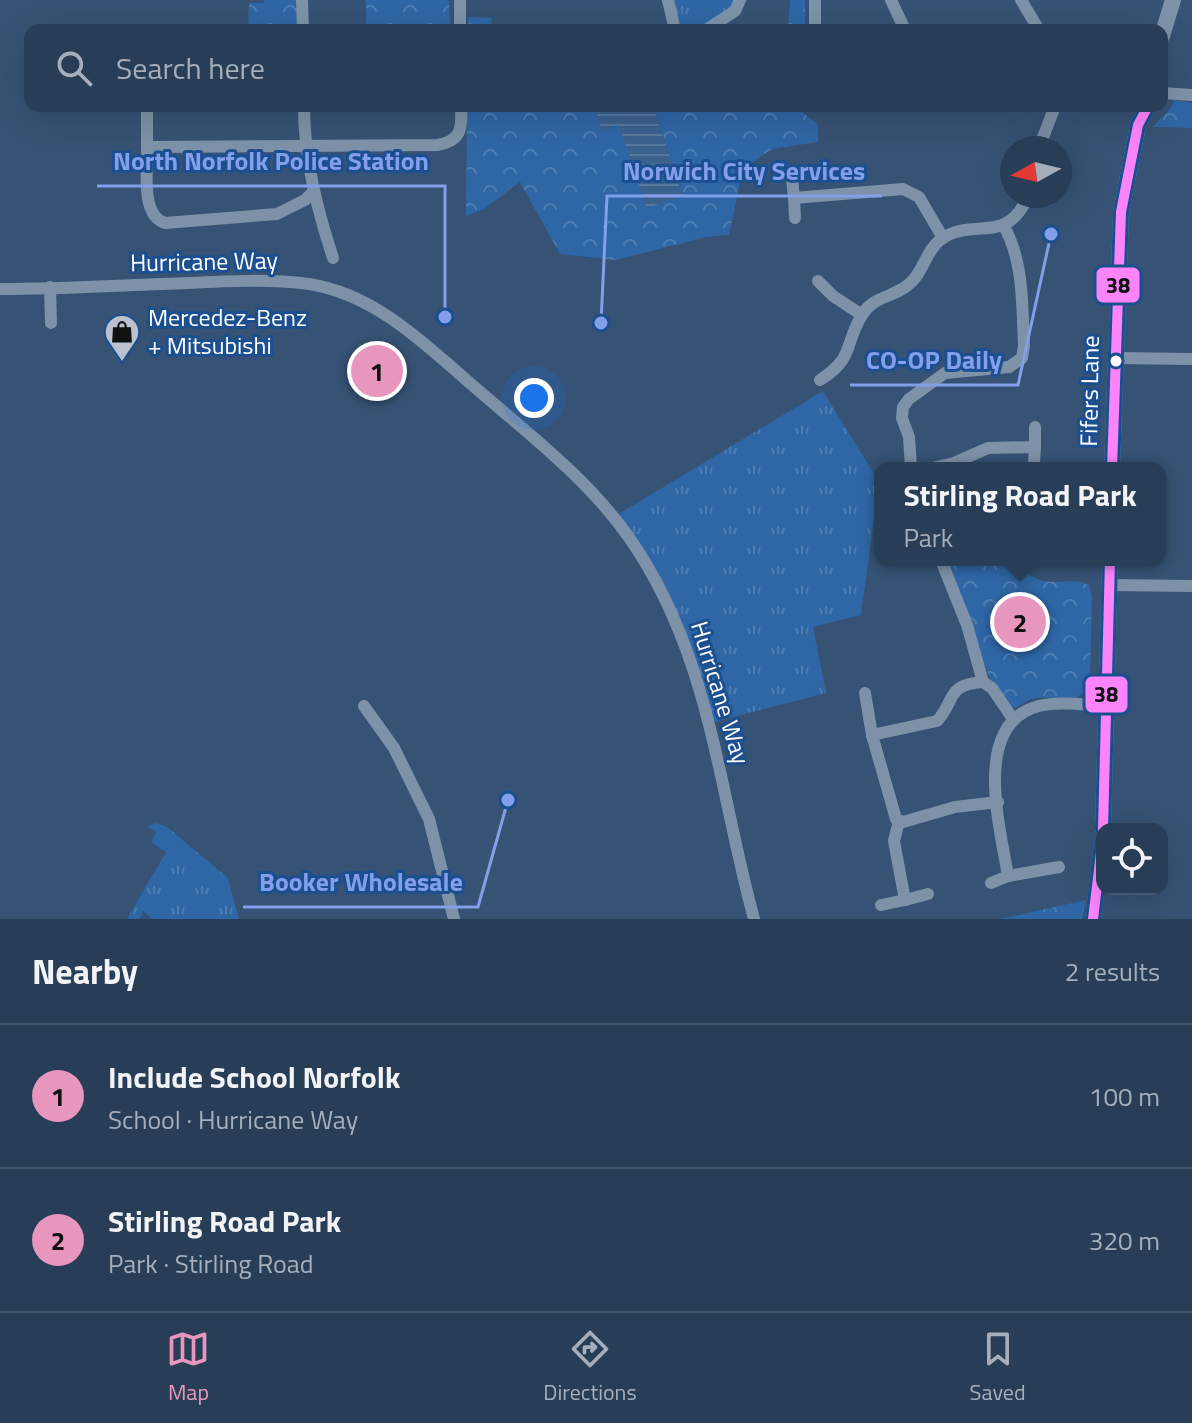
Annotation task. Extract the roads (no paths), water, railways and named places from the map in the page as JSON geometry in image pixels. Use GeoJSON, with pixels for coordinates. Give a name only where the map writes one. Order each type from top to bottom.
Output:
{"type":"FeatureCollection","features":[{"type":"Feature","properties":{"kind":"street"},"geometry":{"type":"LineString","coordinates":[[302,0],[303,24]]}},
{"type":"Feature","properties":{"kind":"street"},"geometry":{"type":"LineString","coordinates":[[460,0],[460,24]]}},
{"type":"Feature","properties":{"kind":"street"},"geometry":{"type":"LineString","coordinates":[[668,0],[674,24]]}},
{"type":"Feature","properties":{"kind":"street"},"geometry":{"type":"LineString","coordinates":[[715,24],[735,11],[740,0]]}},
{"type":"Feature","properties":{"kind":"street"},"geometry":{"type":"LineString","coordinates":[[815,0],[815,24]]}},
{"type":"Feature","properties":{"kind":"street"},"geometry":{"type":"LineString","coordinates":[[891,0],[902,24]]}},
{"type":"Feature","properties":{"kind":"street"},"geometry":{"type":"LineString","coordinates":[[1021,0],[1035,24]]}},
{"type":"Feature","properties":{"kind":"street"},"geometry":{"type":"LineString","coordinates":[[1165,24],[1173,0]]}},
{"type":"Feature","properties":{"kind":"street"},"geometry":{"type":"LineString","coordinates":[[1168,92],[1192,95]]}},
{"type":"Feature","properties":{"kind":"street"},"geometry":{"type":"LineString","coordinates":[[147,112],[143,203],[157,220],[165,223],[277,214],[305,200],[314,191]]}},
{"type":"Feature","properties":{"kind":"street"},"geometry":{"type":"LineString","coordinates":[[304,112],[304,145],[314,191],[326,211],[333,258]]}},
{"type":"Feature","properties":{"kind":"street"},"geometry":{"type":"LineString","coordinates":[[147,147],[448,143],[460,130],[461,112]]}},
{"type":"Feature","properties":{"kind":"street"},"geometry":{"type":"LineString","coordinates":[[1044,136],[1053,112]]}},
{"type":"Feature","properties":{"kind":"street","name":"Fifers Lane"},"geometry":{"type":"LineString","coordinates":[[1134,112],[1138,125]]}},
{"type":"Feature","properties":{"kind":"street","name":"Fifers Lane"},"geometry":{"type":"LineString","coordinates":[[1112,462],[1121,212],[1138,125],[1145,112]]}},
{"type":"Feature","properties":{"kind":"street"},"geometry":{"type":"LineString","coordinates":[[792,178],[795,218]]}},
{"type":"Feature","properties":{"kind":"street"},"geometry":{"type":"LineString","coordinates":[[794,198],[903,189],[912,191],[919,197],[943,238]]}},
{"type":"Feature","properties":{"kind":"street"},"geometry":{"type":"LineString","coordinates":[[820,380],[836,370],[846,357],[862,315],[880,297],[907,286],[943,238],[1004,226],[1022,208]]}},
{"type":"Feature","properties":{"kind":"street"},"geometry":{"type":"LineString","coordinates":[[911,462],[909,437],[902,418],[903,407],[909,399],[945,373],[1009,367],[1022,358],[1019,264],[1014,244],[1004,226]]}},
{"type":"Feature","properties":{"kind":"street","name":"Hurricane Way"},"geometry":{"type":"LineString","coordinates":[[0,289],[246,281],[308,284],[353,296],[379,309],[460,374],[562,463],[627,535],[650,573],[683,639],[707,711],[754,919]]}},
{"type":"Feature","properties":{"kind":"street"},"geometry":{"type":"LineString","coordinates":[[818,281],[830,300],[862,315]]}},
{"type":"Feature","properties":{"kind":"street"},"geometry":{"type":"LineString","coordinates":[[50,287],[51,323]]}},
{"type":"Feature","properties":{"kind":"street"},"geometry":{"type":"LineString","coordinates":[[1115,358],[1192,359]]}},
{"type":"Feature","properties":{"kind":"street"},"geometry":{"type":"LineString","coordinates":[[1034,462],[1035,427]]}},
{"type":"Feature","properties":{"kind":"street"},"geometry":{"type":"LineString","coordinates":[[956,462],[988,448],[1035,447]]}},
{"type":"Feature","properties":{"kind":"street"},"geometry":{"type":"LineString","coordinates":[[943,566],[967,625],[983,682],[992,688],[1013,719]]}},
{"type":"Feature","properties":{"kind":"street"},"geometry":{"type":"LineString","coordinates":[[1103,823],[1110,566]]}},
{"type":"Feature","properties":{"kind":"street"},"geometry":{"type":"LineString","coordinates":[[1110,585],[1192,586]]}},
{"type":"Feature","properties":{"kind":"street"},"geometry":{"type":"LineString","coordinates":[[872,735],[937,721],[955,691],[983,682]]}},
{"type":"Feature","properties":{"kind":"street"},"geometry":{"type":"LineString","coordinates":[[865,693],[872,735],[893,815],[899,821],[963,805],[998,802]]}},
{"type":"Feature","properties":{"kind":"street"},"geometry":{"type":"LineString","coordinates":[[364,706],[394,748],[429,819],[454,919]]}},
{"type":"Feature","properties":{"kind":"street"},"geometry":{"type":"LineString","coordinates":[[1008,876],[999,834],[996,751],[999,741],[1013,719],[1037,706],[1107,706]]}},
{"type":"Feature","properties":{"kind":"street"},"geometry":{"type":"LineString","coordinates":[[899,821],[894,841],[905,900]]}},
{"type":"Feature","properties":{"kind":"street"},"geometry":{"type":"LineString","coordinates":[[991,883],[1008,876],[1059,867]]}},
{"type":"Feature","properties":{"kind":"street"},"geometry":{"type":"LineString","coordinates":[[881,905],[928,894]]}},
{"type":"Feature","properties":{"kind":"street"},"geometry":{"type":"LineString","coordinates":[[1093,919],[1096,894]]}},
{"type":"Feature","properties":{"kind":"place","name":"CO-OP Daily"},"geometry":{"type":"Point","coordinates":[1051,234]}},
{"type":"Feature","properties":{"kind":"place","name":"North Norfolk Police Station"},"geometry":{"type":"Point","coordinates":[445,317]}},
{"type":"Feature","properties":{"kind":"place","name":"Norwich City Services"},"geometry":{"type":"Point","coordinates":[601,323]}},
{"type":"Feature","properties":{"kind":"place","name":"Mercedez-Benz + Mitsubishi"},"geometry":{"type":"Point","coordinates":[122,363]}},
{"type":"Feature","properties":{"kind":"place","name":"Include School Norfolk"},"geometry":{"type":"Point","coordinates":[377,371]}},
{"type":"Feature","properties":{"kind":"place","name":"Stirling Road Park"},"geometry":{"type":"Point","coordinates":[1020,622]}},
{"type":"Feature","properties":{"kind":"place","name":"Booker Wholesale"},"geometry":{"type":"Point","coordinates":[508,800]}}]}
